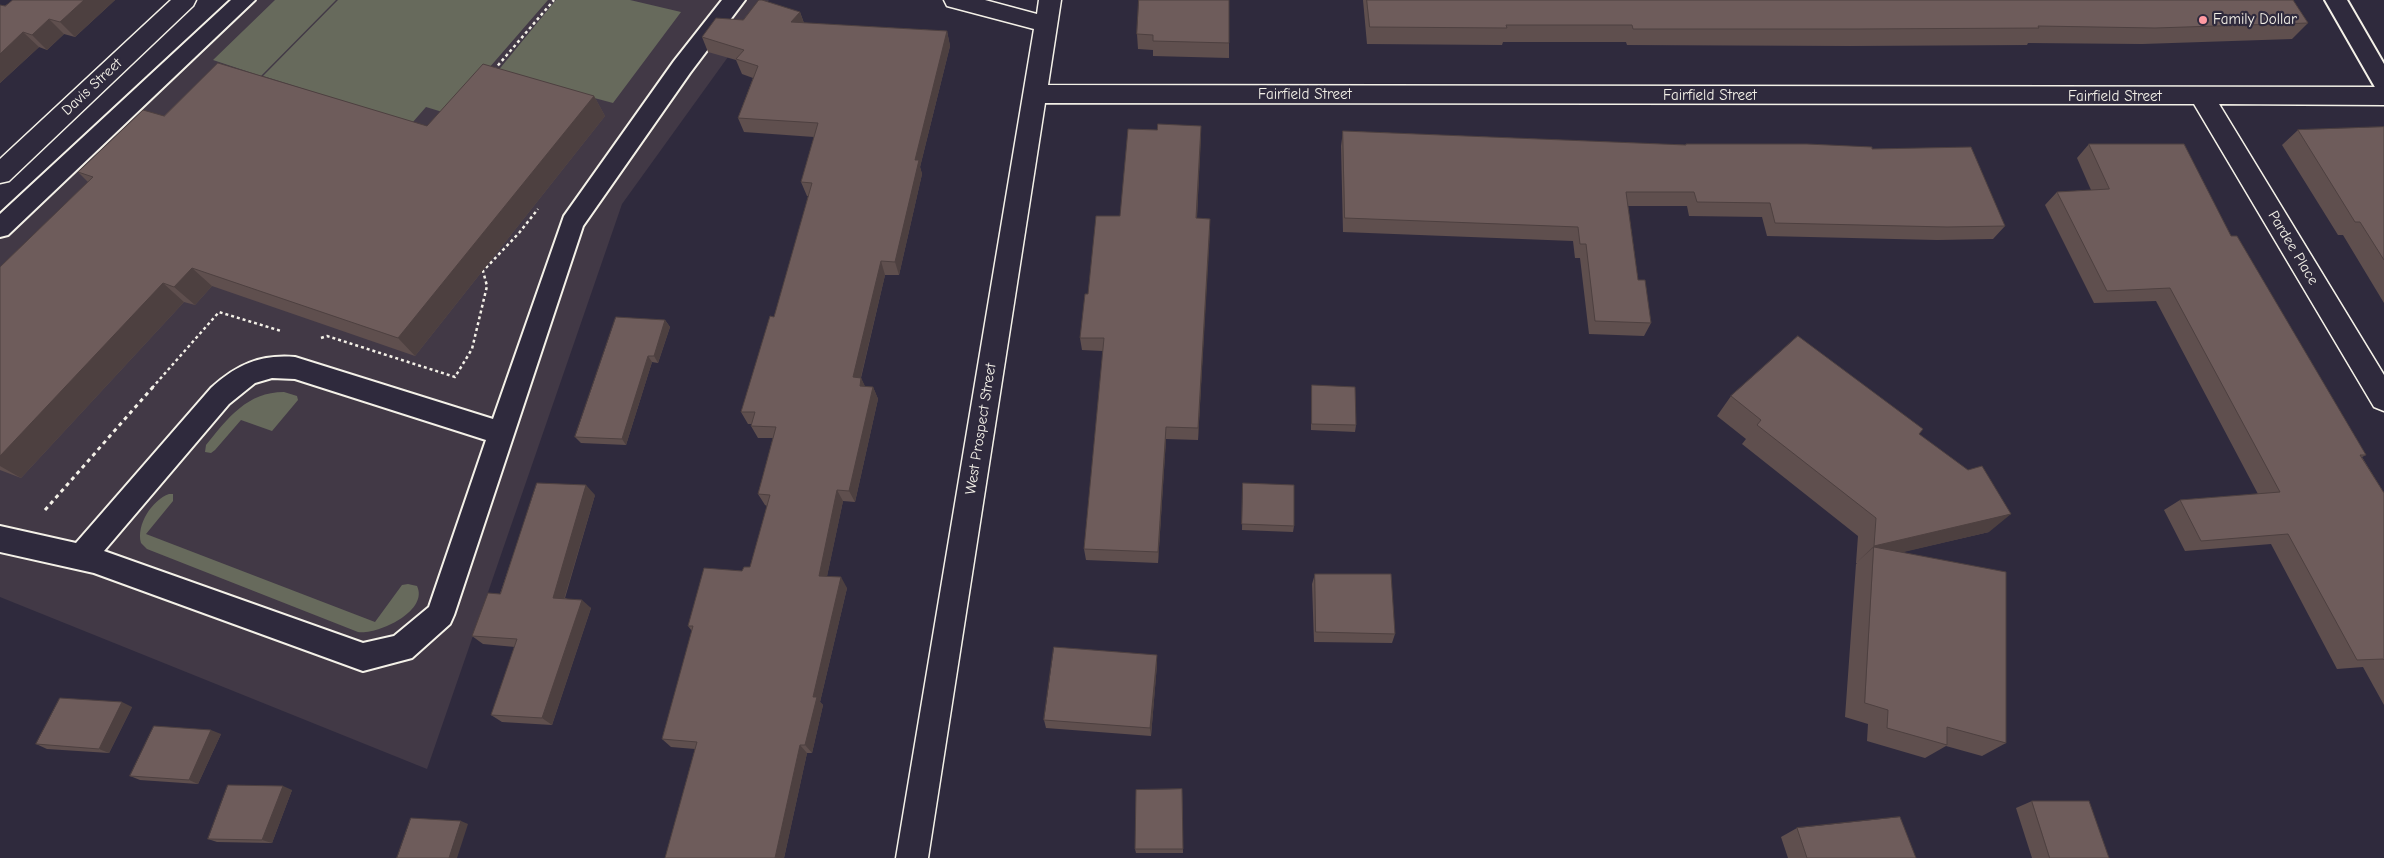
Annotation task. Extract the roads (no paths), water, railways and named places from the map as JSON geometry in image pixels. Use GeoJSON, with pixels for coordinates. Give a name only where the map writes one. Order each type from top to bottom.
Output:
{"type":"FeatureCollection","features":[{"type":"Feature","properties":{"kind":"street","name":"Davis Street"},"geometry":{"type":"LineString","coordinates":[[0,174],[185,0]]}},
{"type":"Feature","properties":{"kind":"street"},"geometry":{"type":"LineString","coordinates":[[954,0],[1048,12]]}},
{"type":"Feature","properties":{"kind":"street","name":"West Prospect Street"},"geometry":{"type":"LineString","coordinates":[[912,858],[1048,12]]}},
{"type":"Feature","properties":{"kind":"street","name":"Fairfield Street"},"geometry":{"type":"LineString","coordinates":[[1035,94],[2384,96]]}},
{"type":"Feature","properties":{"kind":"street","name":"Pardee Place"},"geometry":{"type":"LineString","coordinates":[[2202,97],[2384,399]]}},
{"type":"Feature","properties":{"kind":"lane"},"geometry":{"type":"LineString","coordinates":[[0,228],[244,0]]}},
{"type":"Feature","properties":{"kind":"lane"},"geometry":{"type":"LineString","coordinates":[[0,540],[94,560],[364,657],[402,648],[440,615],[572,223],[682,67],[734,0]]}},
{"type":"Feature","properties":{"kind":"lane"},"geometry":{"type":"LineString","coordinates":[[2336,0],[2384,83]]}},
{"type":"Feature","properties":{"kind":"lane"},"geometry":{"type":"LineString","coordinates":[[82,558],[220,396],[241,377],[257,369],[278,366],[295,368],[502,433]]}},
{"type":"Feature","properties":{"kind":"place","name":"Family Dollar"},"geometry":{"type":"Point","coordinates":[2203,20]}}]}
